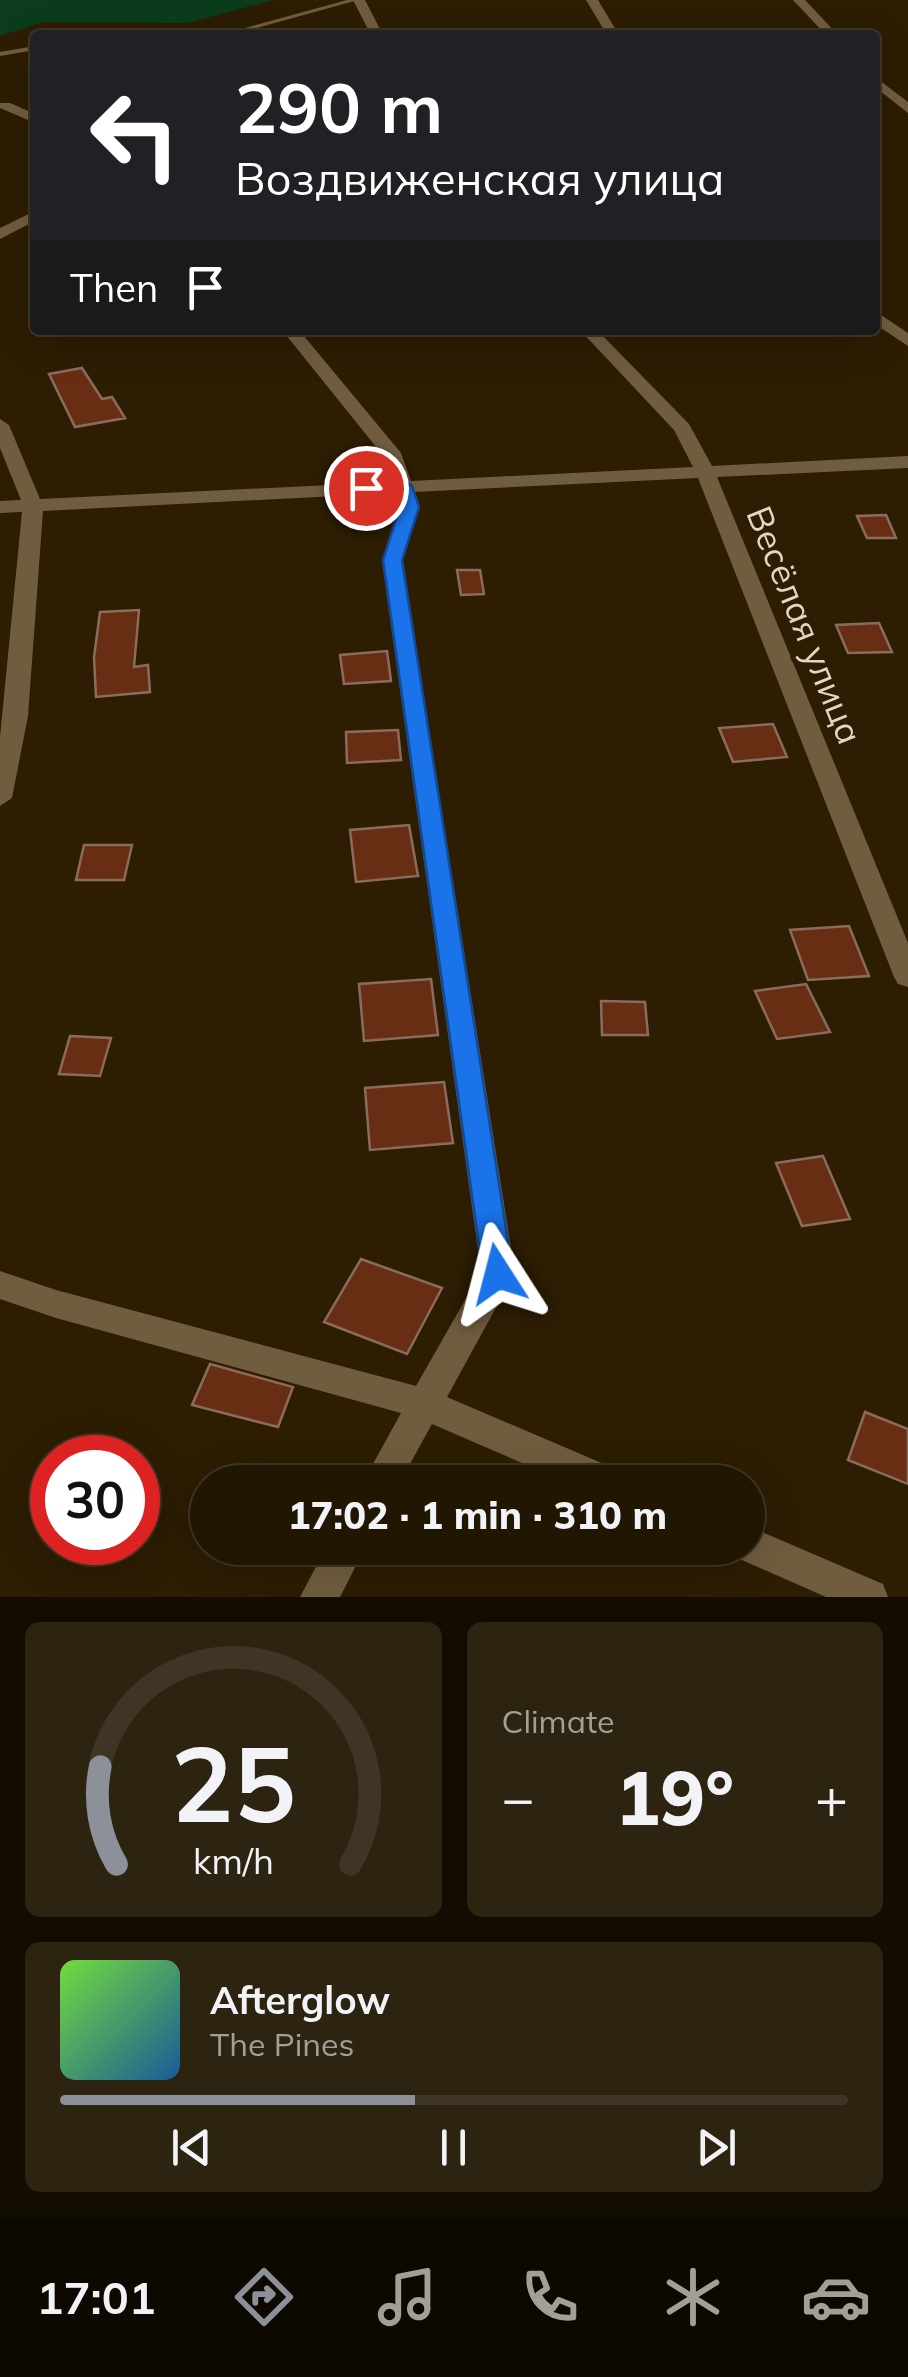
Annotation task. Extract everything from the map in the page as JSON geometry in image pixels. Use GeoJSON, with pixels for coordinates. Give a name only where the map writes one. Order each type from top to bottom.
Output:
{"type":"FeatureCollection","features":[{"type":"Feature","properties":{"kind":"street"},"geometry":{"type":"LineString","coordinates":[[357,0],[374,30]]}},
{"type":"Feature","properties":{"kind":"street"},"geometry":{"type":"LineString","coordinates":[[592,0],[610,30]]}},
{"type":"Feature","properties":{"kind":"street"},"geometry":{"type":"LineString","coordinates":[[799,0],[827,30]]}},
{"type":"Feature","properties":{"kind":"street"},"geometry":{"type":"LineString","coordinates":[[880,88],[908,95]]}},
{"type":"Feature","properties":{"kind":"street"},"geometry":{"type":"LineString","coordinates":[[880,89],[908,109]]}},
{"type":"Feature","properties":{"kind":"street"},"geometry":{"type":"LineString","coordinates":[[5,106],[30,117]]}},
{"type":"Feature","properties":{"kind":"street"},"geometry":{"type":"LineString","coordinates":[[4,228],[30,218]]}},
{"type":"Feature","properties":{"kind":"street"},"geometry":{"type":"LineString","coordinates":[[880,320],[908,341]]}},
{"type":"Feature","properties":{"kind":"street"},"geometry":{"type":"LineString","coordinates":[[294,335],[394,457],[410,507],[392,560],[498,1274],[390,1465]]}},
{"type":"Feature","properties":{"kind":"street","name":"Весёлая улица"},"geometry":{"type":"LineString","coordinates":[[593,335],[682,428],[705,471],[908,977]]}},
{"type":"Feature","properties":{"kind":"street"},"geometry":{"type":"LineString","coordinates":[[0,424],[33,506],[0,798]]}},
{"type":"Feature","properties":{"kind":"street"},"geometry":{"type":"LineString","coordinates":[[0,507],[908,462]]}},
{"type":"Feature","properties":{"kind":"street"},"geometry":{"type":"LineString","coordinates":[[0,1285],[56,1304],[424,1404],[566,1465]]}},
{"type":"Feature","properties":{"kind":"street"},"geometry":{"type":"LineString","coordinates":[[765,1551],[869,1597]]}},
{"type":"Feature","properties":{"kind":"street"},"geometry":{"type":"LineString","coordinates":[[319,1597],[337,1565]]}},
{"type":"Feature","properties":{"kind":"lane"},"geometry":{"type":"LineString","coordinates":[[242,30],[357,0]]}},
{"type":"Feature","properties":{"kind":"lane"},"geometry":{"type":"LineString","coordinates":[[0,54],[30,49]]}},
{"type":"Feature","properties":{"kind":"green space"},"geometry":{"type":"Polygon","coordinates":[[[0,0],[273,0],[188,23],[43,22],[0,36],[0,0]]]}},
{"type":"Feature","properties":{"kind":"building"},"geometry":{"type":"Polygon","coordinates":[[[82,368],[102,399],[112,397],[125,418],[75,427],[49,374],[82,368]]]}},
{"type":"Feature","properties":{"kind":"building"},"geometry":{"type":"Polygon","coordinates":[[[886,515],[896,538],[867,538],[857,516],[886,515]]]}},
{"type":"Feature","properties":{"kind":"building"},"geometry":{"type":"Polygon","coordinates":[[[457,570],[480,570],[484,594],[461,595],[457,570]]]}},
{"type":"Feature","properties":{"kind":"building"},"geometry":{"type":"Polygon","coordinates":[[[139,610],[134,667],[148,665],[150,692],[96,697],[94,657],[100,612],[139,610]]]}},
{"type":"Feature","properties":{"kind":"building"},"geometry":{"type":"Polygon","coordinates":[[[879,623],[892,652],[848,653],[836,625],[879,623]]]}},
{"type":"Feature","properties":{"kind":"building"},"geometry":{"type":"Polygon","coordinates":[[[387,651],[391,681],[344,684],[340,655],[387,651]]]}},
{"type":"Feature","properties":{"kind":"building"},"geometry":{"type":"Polygon","coordinates":[[[773,724],[787,757],[733,762],[719,728],[773,724]]]}},
{"type":"Feature","properties":{"kind":"building"},"geometry":{"type":"Polygon","coordinates":[[[398,730],[401,760],[347,763],[346,732],[398,730]]]}},
{"type":"Feature","properties":{"kind":"building"},"geometry":{"type":"Polygon","coordinates":[[[409,825],[418,876],[356,882],[350,830],[409,825]]]}},
{"type":"Feature","properties":{"kind":"building"},"geometry":{"type":"Polygon","coordinates":[[[84,845],[132,845],[124,880],[76,880],[84,845]]]}},
{"type":"Feature","properties":{"kind":"building"},"geometry":{"type":"Polygon","coordinates":[[[849,926],[869,976],[808,980],[790,930],[849,926]]]}},
{"type":"Feature","properties":{"kind":"building"},"geometry":{"type":"Polygon","coordinates":[[[431,979],[438,1035],[364,1041],[359,984],[431,979]]]}},
{"type":"Feature","properties":{"kind":"building"},"geometry":{"type":"Polygon","coordinates":[[[806,984],[830,1032],[777,1039],[755,991],[806,984]]]}},
{"type":"Feature","properties":{"kind":"building"},"geometry":{"type":"Polygon","coordinates":[[[601,1001],[645,1002],[648,1035],[602,1035],[601,1001]]]}},
{"type":"Feature","properties":{"kind":"building"},"geometry":{"type":"Polygon","coordinates":[[[70,1036],[111,1038],[100,1076],[59,1074],[70,1036]]]}},
{"type":"Feature","properties":{"kind":"building"},"geometry":{"type":"Polygon","coordinates":[[[444,1082],[453,1143],[370,1150],[365,1088],[444,1082]]]}},
{"type":"Feature","properties":{"kind":"building"},"geometry":{"type":"Polygon","coordinates":[[[823,1156],[850,1219],[802,1226],[776,1163],[823,1156]]]}},
{"type":"Feature","properties":{"kind":"building"},"geometry":{"type":"Polygon","coordinates":[[[361,1259],[442,1288],[407,1354],[324,1322],[361,1259]]]}},
{"type":"Feature","properties":{"kind":"building"},"geometry":{"type":"Polygon","coordinates":[[[210,1364],[293,1387],[278,1427],[192,1405],[210,1364]]]}},
{"type":"Feature","properties":{"kind":"building"},"geometry":{"type":"Polygon","coordinates":[[[865,1412],[908,1429],[908,1484],[848,1460],[865,1412]]]}},
{"type":"Feature","properties":{"kind":"route"},"geometry":{"type":"LineString","coordinates":[[366,488],[403,486],[410,507],[392,560],[498,1274]]}}]}
